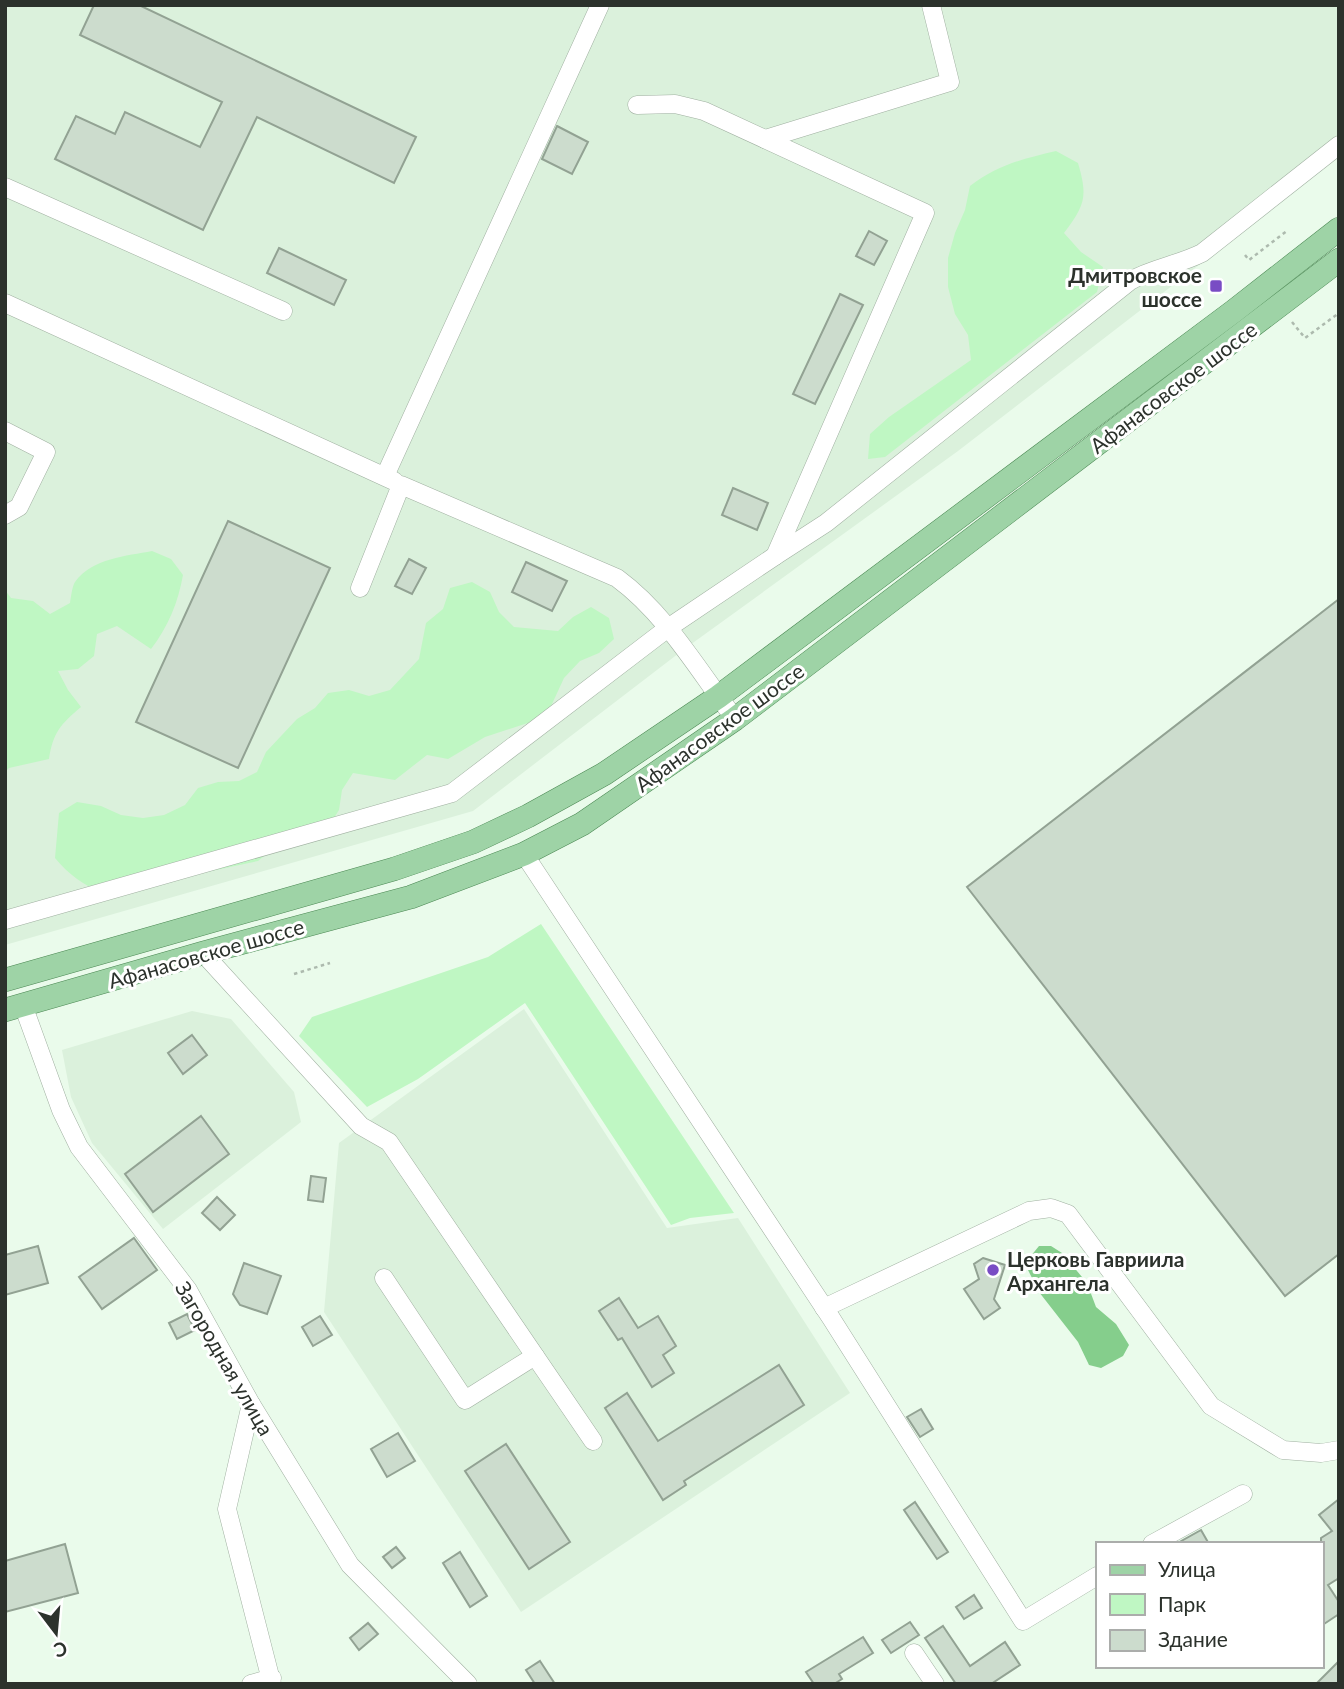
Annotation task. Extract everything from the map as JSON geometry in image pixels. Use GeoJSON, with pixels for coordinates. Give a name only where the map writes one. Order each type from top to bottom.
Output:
{"type":"FeatureCollection","features":[{"type":"Feature","properties":{"kind":"main road","name":"Афанасовское шоссе"},"geometry":{"type":"LineString","coordinates":[[5,980],[394,869],[473,842],[528,816],[604,774],[718,696],[1223,319],[1339,229]]}},
{"type":"Feature","properties":{"kind":"main road","name":"Афанасовское шоссе"},"geometry":{"type":"LineString","coordinates":[[14,1008],[411,897],[524,854],[582,824],[735,719],[1339,260]]}},
{"type":"Feature","properties":{"kind":"street"},"geometry":{"type":"LineString","coordinates":[[360,588],[393,480],[600,5]]}},
{"type":"Feature","properties":{"kind":"street"},"geometry":{"type":"LineString","coordinates":[[765,139],[950,82],[931,5]]}},
{"type":"Feature","properties":{"kind":"street"},"geometry":{"type":"LineString","coordinates":[[637,105],[675,104],[704,111],[925,213],[775,556]]}},
{"type":"Feature","properties":{"kind":"street"},"geometry":{"type":"LineString","coordinates":[[5,920],[452,793],[668,628],[826,523],[1130,281],[1145,272],[1187,261],[1202,253],[1339,145]]}},
{"type":"Feature","properties":{"kind":"street"},"geometry":{"type":"LineString","coordinates":[[5,187],[282,311]]}},
{"type":"Feature","properties":{"kind":"street"},"geometry":{"type":"LineString","coordinates":[[5,303],[393,480],[617,578],[638,593],[668,628],[735,719]]}},
{"type":"Feature","properties":{"kind":"street"},"geometry":{"type":"LineString","coordinates":[[5,431],[46,452],[19,507],[5,515]]}},
{"type":"Feature","properties":{"kind":"street"},"geometry":{"type":"LineString","coordinates":[[524,854],[824,1308],[1023,1621],[1096,1577]]}},
{"type":"Feature","properties":{"kind":"street"},"geometry":{"type":"LineString","coordinates":[[203,953],[361,1126],[389,1142],[593,1441]]}},
{"type":"Feature","properties":{"kind":"street","name":"Загородная улица"},"geometry":{"type":"LineString","coordinates":[[14,1008],[79,1147],[188,1290],[251,1404],[350,1565],[468,1684]]}},
{"type":"Feature","properties":{"kind":"street"},"geometry":{"type":"LineString","coordinates":[[824,1308],[1029,1211],[1051,1208],[1068,1214],[1211,1406],[1283,1450],[1321,1453],[1339,1450]]}},
{"type":"Feature","properties":{"kind":"street"},"geometry":{"type":"LineString","coordinates":[[384,1278],[465,1400],[536,1356]]}},
{"type":"Feature","properties":{"kind":"street"},"geometry":{"type":"LineString","coordinates":[[251,1404],[227,1508],[272,1681],[251,1684]]}},
{"type":"Feature","properties":{"kind":"street"},"geometry":{"type":"LineString","coordinates":[[1156,1542],[1243,1494]]}},
{"type":"Feature","properties":{"kind":"street"},"geometry":{"type":"LineString","coordinates":[[914,1653],[935,1684]]}},
{"type":"Feature","properties":{"kind":"path"},"geometry":{"type":"LineString","coordinates":[[1245,255],[1249,260],[1288,230]]}},
{"type":"Feature","properties":{"kind":"path"},"geometry":{"type":"LineString","coordinates":[[1292,322],[1305,338],[1339,313]]}},
{"type":"Feature","properties":{"kind":"path"},"geometry":{"type":"LineString","coordinates":[[294,974],[330,963]]}},
{"type":"Feature","properties":{"kind":"shaded area"},"geometry":{"type":"Polygon","coordinates":[[[5,5],[1339,5],[1339,157],[958,451],[683,650],[473,811],[5,945],[5,5]]]}},
{"type":"Feature","properties":{"kind":"shaded area"},"geometry":{"type":"Polygon","coordinates":[[[524,1009],[667,1228],[738,1218],[850,1393],[521,1612],[324,1312],[339,1143],[524,1009]]]}},
{"type":"Feature","properties":{"kind":"shaded area"},"geometry":{"type":"Polygon","coordinates":[[[192,1011],[231,1019],[294,1092],[301,1122],[163,1229],[92,1143],[71,1097],[62,1050],[192,1011]]]}},
{"type":"Feature","properties":{"kind":"shaded area"},"geometry":{"type":"Polygon","coordinates":[[[1039,1246],[1051,1246],[1062,1253],[1087,1283],[1096,1307],[1116,1324],[1129,1345],[1123,1356],[1101,1368],[1089,1365],[1078,1342],[1039,1292],[1028,1270],[1030,1257],[1039,1246]]]}},
{"type":"Feature","properties":{"kind":"green space"},"geometry":{"type":"Polygon","coordinates":[[[1056,151],[1078,163],[1083,184],[1083,200],[1064,233],[1081,252],[1103,267],[1097,292],[885,457],[868,459],[870,434],[889,417],[971,360],[968,335],[955,314],[948,287],[948,258],[965,210],[970,186],[1011,164],[1056,151]]]}},
{"type":"Feature","properties":{"kind":"green space"},"geometry":{"type":"Polygon","coordinates":[[[152,551],[171,559],[183,575],[172,614],[157,641],[151,649],[117,626],[97,634],[94,656],[78,669],[58,671],[81,707],[59,729],[49,759],[9,768],[5,772],[5,590],[11,598],[33,601],[50,614],[70,603],[75,582],[91,568],[111,559],[152,551]]]}},
{"type":"Feature","properties":{"kind":"green space"},"geometry":{"type":"Polygon","coordinates":[[[472,582],[490,592],[499,612],[514,627],[558,631],[573,617],[591,607],[609,618],[614,639],[599,653],[580,661],[564,678],[546,717],[485,737],[448,759],[427,755],[395,780],[353,773],[342,790],[339,810],[327,829],[306,833],[285,831],[274,848],[258,861],[103,894],[77,879],[55,858],[59,813],[77,802],[101,806],[121,815],[143,818],[164,815],[185,805],[198,788],[218,782],[239,781],[257,772],[266,752],[297,719],[315,708],[328,693],[349,690],[369,696],[390,690],[419,659],[426,623],[443,609],[450,588],[472,582]]]}},
{"type":"Feature","properties":{"kind":"green space"},"geometry":{"type":"Polygon","coordinates":[[[541,924],[734,1213],[690,1218],[671,1225],[525,1003],[418,1079],[367,1107],[299,1036],[312,1017],[488,957],[541,924]]]}},
{"type":"Feature","properties":{"kind":"building"},"geometry":{"type":"Polygon","coordinates":[[[94,5],[139,5],[416,137],[394,183],[257,117],[203,230],[55,159],[76,116],[115,134],[125,112],[200,147],[222,102],[80,35],[94,5]]]}},
{"type":"Feature","properties":{"kind":"building"},"geometry":{"type":"Polygon","coordinates":[[[557,126],[588,142],[572,174],[542,159],[557,126]]]}},
{"type":"Feature","properties":{"kind":"building"},"geometry":{"type":"Polygon","coordinates":[[[869,231],[887,241],[874,265],[856,256],[869,231]]]}},
{"type":"Feature","properties":{"kind":"building"},"geometry":{"type":"Polygon","coordinates":[[[279,248],[346,280],[334,305],[267,273],[279,248]]]}},
{"type":"Feature","properties":{"kind":"building"},"geometry":{"type":"Polygon","coordinates":[[[840,294],[863,305],[815,404],[793,394],[840,294]]]}},
{"type":"Feature","properties":{"kind":"building"},"geometry":{"type":"Polygon","coordinates":[[[733,488],[768,503],[757,530],[722,515],[733,488]]]}},
{"type":"Feature","properties":{"kind":"building"},"geometry":{"type":"Polygon","coordinates":[[[228,521],[330,568],[238,768],[136,722],[228,521]]]}},
{"type":"Feature","properties":{"kind":"building"},"geometry":{"type":"Polygon","coordinates":[[[409,559],[426,568],[412,594],[395,586],[409,559]]]}},
{"type":"Feature","properties":{"kind":"building"},"geometry":{"type":"Polygon","coordinates":[[[526,562],[567,581],[552,611],[512,592],[526,562]]]}},
{"type":"Feature","properties":{"kind":"building"},"geometry":{"type":"Polygon","coordinates":[[[1339,599],[1339,1254],[1285,1296],[967,887],[1339,599]]]}},
{"type":"Feature","properties":{"kind":"building"},"geometry":{"type":"Polygon","coordinates":[[[192,1035],[207,1055],[183,1074],[168,1053],[192,1035]]]}},
{"type":"Feature","properties":{"kind":"building"},"geometry":{"type":"Polygon","coordinates":[[[201,1116],[229,1154],[153,1212],[125,1174],[201,1116]]]}},
{"type":"Feature","properties":{"kind":"building"},"geometry":{"type":"Polygon","coordinates":[[[311,1176],[326,1178],[323,1202],[308,1200],[311,1176]]]}},
{"type":"Feature","properties":{"kind":"building"},"geometry":{"type":"Polygon","coordinates":[[[217,1197],[235,1215],[220,1230],[202,1213],[217,1197]]]}},
{"type":"Feature","properties":{"kind":"building"},"geometry":{"type":"Polygon","coordinates":[[[134,1238],[157,1270],[102,1309],[79,1277],[134,1238]]]}},
{"type":"Feature","properties":{"kind":"building"},"geometry":{"type":"Polygon","coordinates":[[[38,1246],[48,1283],[5,1295],[5,1255],[38,1246]]]}},
{"type":"Feature","properties":{"kind":"building"},"geometry":{"type":"Polygon","coordinates":[[[983,1258],[1005,1265],[994,1299],[1000,1308],[984,1319],[964,1289],[979,1279],[974,1264],[983,1258]]]}},
{"type":"Feature","properties":{"kind":"building"},"geometry":{"type":"Polygon","coordinates":[[[244,1263],[281,1276],[267,1314],[240,1305],[233,1294],[244,1263]]]}},
{"type":"Feature","properties":{"kind":"building"},"geometry":{"type":"Polygon","coordinates":[[[619,1298],[638,1328],[658,1316],[676,1346],[663,1355],[674,1373],[652,1387],[622,1338],[618,1340],[599,1311],[619,1298]]]}},
{"type":"Feature","properties":{"kind":"building"},"geometry":{"type":"Polygon","coordinates":[[[187,1314],[195,1330],[177,1339],[169,1323],[187,1314]]]}},
{"type":"Feature","properties":{"kind":"building"},"geometry":{"type":"Polygon","coordinates":[[[320,1316],[332,1335],[313,1346],[302,1327],[320,1316]]]}},
{"type":"Feature","properties":{"kind":"building"},"geometry":{"type":"Polygon","coordinates":[[[779,1365],[804,1405],[684,1481],[686,1485],[663,1500],[605,1408],[627,1393],[658,1441],[779,1365]]]}},
{"type":"Feature","properties":{"kind":"building"},"geometry":{"type":"Polygon","coordinates":[[[921,1409],[933,1429],[920,1437],[907,1417],[921,1409]]]}},
{"type":"Feature","properties":{"kind":"building"},"geometry":{"type":"Polygon","coordinates":[[[398,1433],[415,1461],[387,1477],[371,1449],[398,1433]]]}},
{"type":"Feature","properties":{"kind":"building"},"geometry":{"type":"Polygon","coordinates":[[[506,1444],[570,1542],[529,1569],[465,1471],[506,1444]]]}},
{"type":"Feature","properties":{"kind":"building"},"geometry":{"type":"Polygon","coordinates":[[[1339,1499],[1339,1578],[1328,1585],[1339,1602],[1339,1614],[1323,1625],[1321,1538],[1332,1531],[1319,1515],[1339,1499]]]}},
{"type":"Feature","properties":{"kind":"building"},"geometry":{"type":"Polygon","coordinates":[[[915,1502],[948,1552],[937,1559],[904,1510],[915,1502]]]}},
{"type":"Feature","properties":{"kind":"building"},"geometry":{"type":"Polygon","coordinates":[[[1201,1530],[1208,1542],[1180,1542],[1201,1530]]]}},
{"type":"Feature","properties":{"kind":"building"},"geometry":{"type":"Polygon","coordinates":[[[65,1544],[78,1593],[5,1612],[5,1561],[65,1544]]]}},
{"type":"Feature","properties":{"kind":"building"},"geometry":{"type":"Polygon","coordinates":[[[396,1547],[405,1558],[392,1568],[383,1557],[396,1547]]]}},
{"type":"Feature","properties":{"kind":"building"},"geometry":{"type":"Polygon","coordinates":[[[460,1552],[487,1596],[470,1607],[443,1563],[460,1552]]]}},
{"type":"Feature","properties":{"kind":"building"},"geometry":{"type":"Polygon","coordinates":[[[974,1595],[982,1608],[964,1619],[956,1607],[974,1595]]]}},
{"type":"Feature","properties":{"kind":"building"},"geometry":{"type":"Polygon","coordinates":[[[910,1622],[919,1635],[891,1653],[882,1640],[910,1622]]]}},
{"type":"Feature","properties":{"kind":"building"},"geometry":{"type":"Polygon","coordinates":[[[368,1623],[378,1634],[359,1650],[350,1638],[368,1623]]]}},
{"type":"Feature","properties":{"kind":"building"},"geometry":{"type":"Polygon","coordinates":[[[943,1626],[970,1666],[1005,1642],[1020,1665],[991,1684],[956,1684],[925,1638],[943,1626]]]}},
{"type":"Feature","properties":{"kind":"building"},"geometry":{"type":"Polygon","coordinates":[[[863,1637],[873,1653],[839,1674],[842,1679],[834,1684],[814,1684],[806,1672],[863,1637]]]}},
{"type":"Feature","properties":{"kind":"building"},"geometry":{"type":"Polygon","coordinates":[[[540,1661],[555,1684],[535,1684],[526,1670],[540,1661]]]}},
{"type":"Feature","properties":{"kind":"building"},"geometry":{"type":"Polygon","coordinates":[[[1339,1661],[1339,1684],[1316,1684],[1339,1661]]]}},
{"type":"Feature","properties":{"kind":"place","name":"Дмитровское шоссе"},"geometry":{"type":"Point","coordinates":[1216,286]}},
{"type":"Feature","properties":{"kind":"place","name":"Церковь Гавриила Архангела"},"geometry":{"type":"Point","coordinates":[993,1270]}}]}
